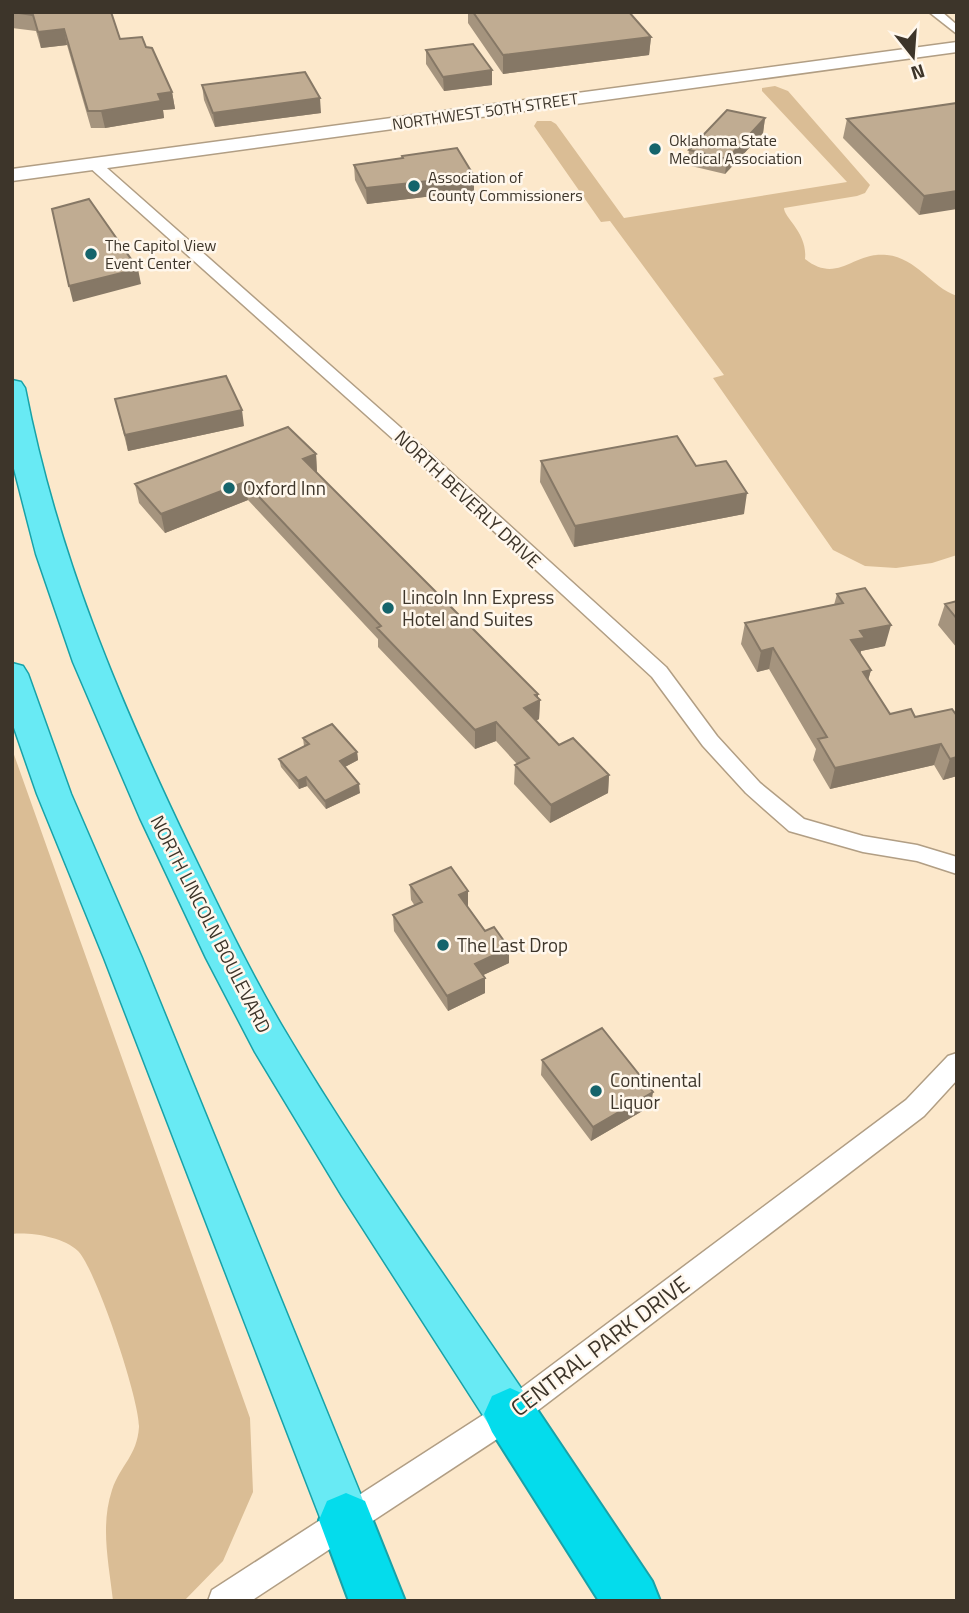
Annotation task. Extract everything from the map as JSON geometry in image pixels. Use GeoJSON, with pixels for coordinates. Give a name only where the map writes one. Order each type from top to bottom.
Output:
{"type":"FeatureCollection","features":[{"type":"Feature","properties":{"kind":"highway"},"geometry":{"type":"LineString","coordinates":[[510,1414],[632,1601]]}},
{"type":"Feature","properties":{"kind":"highway"},"geometry":{"type":"LineString","coordinates":[[346,1520],[377,1601]]}},
{"type":"Feature","properties":{"kind":"main road","name":"NORTHWEST 50TH STREET"},"geometry":{"type":"LineString","coordinates":[[12,175],[957,47]]}},
{"type":"Feature","properties":{"kind":"main road","name":"NORTH LINCOLN BOULEVARD"},"geometry":{"type":"LineString","coordinates":[[12,388],[43,530],[89,663],[134,767],[203,912],[268,1039],[510,1414]]}},
{"type":"Feature","properties":{"kind":"main road"},"geometry":{"type":"LineString","coordinates":[[12,674],[54,794],[123,958],[346,1520]]}},
{"type":"Feature","properties":{"kind":"street"},"geometry":{"type":"LineString","coordinates":[[935,12],[957,31]]}},
{"type":"Feature","properties":{"kind":"street","name":"NORTH BEVERLY DRIVE"},"geometry":{"type":"LineString","coordinates":[[94,164],[428,461],[659,672],[710,741],[753,788],[797,825],[863,844],[917,853],[957,866]]}},
{"type":"Feature","properties":{"kind":"street","name":"CENTRAL PARK DRIVE"},"geometry":{"type":"LineString","coordinates":[[223,1601],[510,1414],[915,1108],[957,1063]]}},
{"type":"Feature","properties":{"kind":"shaded area"},"geometry":{"type":"Polygon","coordinates":[[[775,86],[788,91],[870,185],[865,193],[857,196],[784,208],[803,241],[805,259],[827,269],[875,255],[898,257],[957,296],[957,555],[932,563],[896,568],[865,566],[833,550],[713,378],[724,375],[610,221],[601,222],[534,126],[537,121],[551,121],[556,124],[624,218],[847,182],[762,91],[762,88],[775,86]]]}},
{"type":"Feature","properties":{"kind":"shaded area"},"geometry":{"type":"Polygon","coordinates":[[[12,749],[250,1418],[253,1492],[223,1561],[184,1601],[113,1601],[106,1545],[108,1504],[138,1437],[139,1427],[132,1391],[116,1336],[95,1282],[78,1251],[64,1242],[46,1236],[12,1234],[12,749]]]}},
{"type":"Feature","properties":{"kind":"building"},"geometry":{"type":"Polygon","coordinates":[[[12,12],[111,12],[120,39],[142,37],[146,47],[152,48],[172,92],[158,94],[161,101],[88,111],[64,29],[38,32],[33,15],[12,12]]]}},
{"type":"Feature","properties":{"kind":"building"},"geometry":{"type":"Polygon","coordinates":[[[473,12],[629,12],[651,37],[503,55],[473,12]]]}},
{"type":"Feature","properties":{"kind":"building"},"geometry":{"type":"Polygon","coordinates":[[[473,44],[492,70],[443,77],[426,50],[473,44]]]}},
{"type":"Feature","properties":{"kind":"building"},"geometry":{"type":"Polygon","coordinates":[[[305,72],[320,98],[213,113],[202,85],[305,72]]]}},
{"type":"Feature","properties":{"kind":"building"},"geometry":{"type":"Polygon","coordinates":[[[957,103],[957,191],[924,196],[847,119],[957,103]]]}},
{"type":"Feature","properties":{"kind":"building"},"geometry":{"type":"Polygon","coordinates":[[[727,110],[765,118],[727,159],[689,150],[727,110]]]}},
{"type":"Feature","properties":{"kind":"building"},"geometry":{"type":"Polygon","coordinates":[[[457,148],[474,176],[366,188],[354,165],[403,158],[402,156],[457,148]]]}},
{"type":"Feature","properties":{"kind":"building","name":"The Capitol View Event Center"},"geometry":{"type":"Polygon","coordinates":[[[89,199],[138,269],[69,286],[52,209],[89,199]]]}},
{"type":"Feature","properties":{"kind":"building"},"geometry":{"type":"Polygon","coordinates":[[[226,376],[242,410],[125,435],[115,399],[226,376]]]}},
{"type":"Feature","properties":{"kind":"building"},"geometry":{"type":"Polygon","coordinates":[[[288,427],[316,454],[303,459],[538,694],[535,695],[540,700],[524,708],[559,745],[573,738],[609,775],[551,805],[515,765],[529,758],[496,722],[475,730],[377,628],[381,626],[245,482],[161,514],[135,484],[288,427]]]}},
{"type":"Feature","properties":{"kind":"building"},"geometry":{"type":"Polygon","coordinates":[[[677,436],[696,466],[726,461],[747,493],[575,526],[541,461],[677,436]]]}},
{"type":"Feature","properties":{"kind":"building"},"geometry":{"type":"Polygon","coordinates":[[[865,588],[891,625],[860,631],[865,638],[851,640],[871,670],[863,672],[890,714],[911,709],[915,717],[952,709],[957,716],[957,757],[950,759],[941,744],[835,768],[818,739],[827,737],[773,648],[761,651],[745,623],[843,603],[837,594],[865,588]]]}},
{"type":"Feature","properties":{"kind":"building"},"geometry":{"type":"Polygon","coordinates":[[[957,601],[957,619],[945,604],[957,601]]]}},
{"type":"Feature","properties":{"kind":"building"},"geometry":{"type":"Polygon","coordinates":[[[332,724],[357,752],[340,761],[359,784],[325,801],[306,777],[298,781],[279,759],[309,744],[303,738],[332,724]]]}},
{"type":"Feature","properties":{"kind":"building","name":"The Last Drop"},"geometry":{"type":"Polygon","coordinates":[[[451,867],[468,891],[459,895],[485,931],[494,927],[509,948],[475,964],[485,978],[447,996],[393,915],[422,902],[410,885],[451,867]]]}},
{"type":"Feature","properties":{"kind":"building","name":"Continental Liquor"},"geometry":{"type":"Polygon","coordinates":[[[602,1028],[653,1092],[593,1127],[542,1060],[602,1028]]]}},
{"type":"Feature","properties":{"kind":"place","name":"Oklahoma State Medical Association"},"geometry":{"type":"Point","coordinates":[655,149]}},
{"type":"Feature","properties":{"kind":"place","name":"Association of County Commissioners"},"geometry":{"type":"Point","coordinates":[414,186]}},
{"type":"Feature","properties":{"kind":"place","name":"The Capitol View Event Center"},"geometry":{"type":"Point","coordinates":[91,254]}},
{"type":"Feature","properties":{"kind":"place","name":"Oxford Inn"},"geometry":{"type":"Point","coordinates":[229,488]}},
{"type":"Feature","properties":{"kind":"place","name":"Lincoln Inn Express Hotel and Suites"},"geometry":{"type":"Point","coordinates":[388,608]}},
{"type":"Feature","properties":{"kind":"place","name":"The Last Drop"},"geometry":{"type":"Point","coordinates":[443,945]}},
{"type":"Feature","properties":{"kind":"place","name":"Continental Liquor"},"geometry":{"type":"Point","coordinates":[596,1091]}}]}
